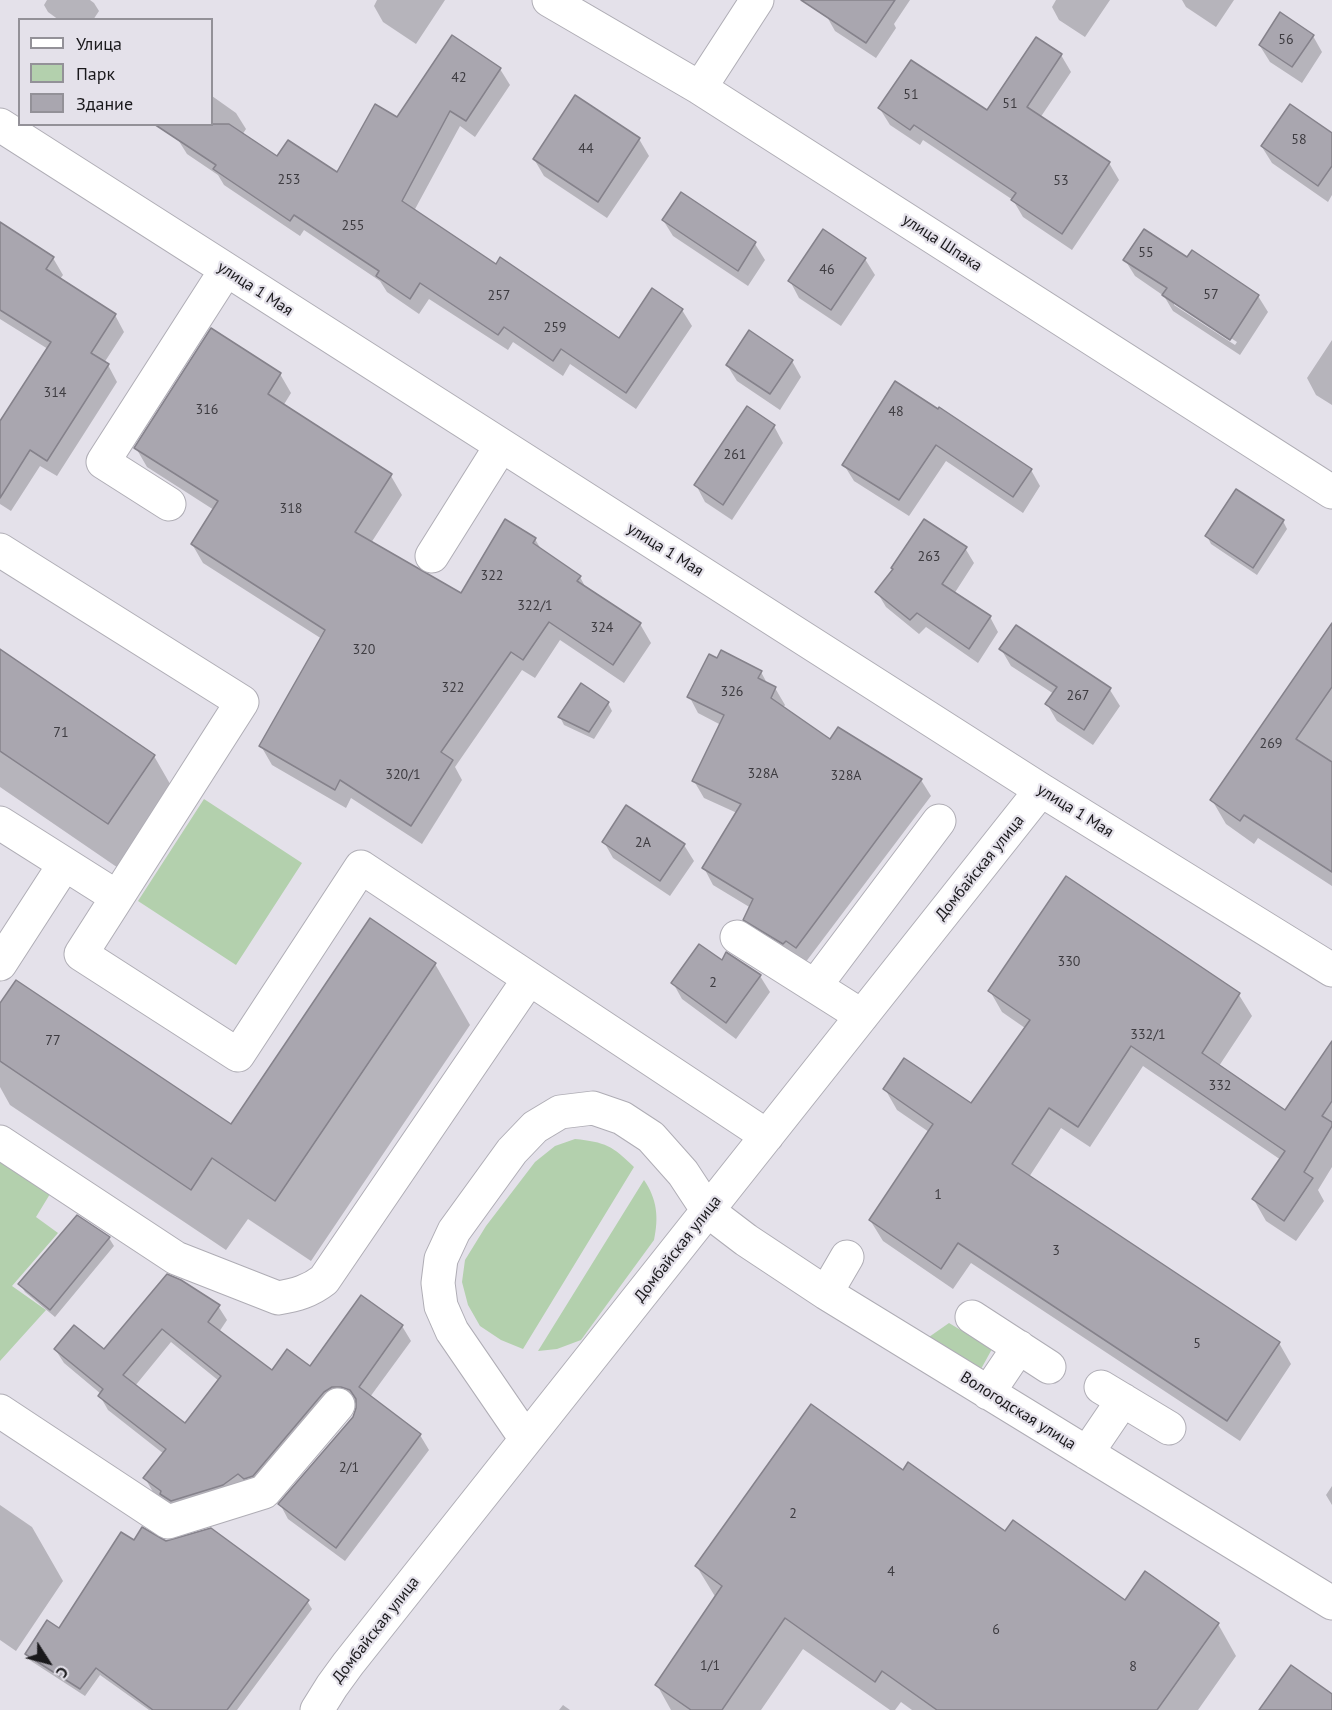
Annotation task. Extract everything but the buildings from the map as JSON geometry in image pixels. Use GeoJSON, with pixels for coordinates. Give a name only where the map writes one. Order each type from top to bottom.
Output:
{"type":"FeatureCollection","features":[{"type":"Feature","properties":{"kind":"street","name":"улица Шпака"},"geometry":{"type":"LineString","coordinates":[[549,0],[700,87],[1332,492]]}},
{"type":"Feature","properties":{"kind":"street"},"geometry":{"type":"LineString","coordinates":[[700,87],[757,0]]}},
{"type":"Feature","properties":{"kind":"street","name":"улица 1 Мая"},"geometry":{"type":"LineString","coordinates":[[0,125],[1041,790],[1332,970]]}},
{"type":"Feature","properties":{"kind":"street"},"geometry":{"type":"LineString","coordinates":[[169,504],[103,462],[226,270]]}},
{"type":"Feature","properties":{"kind":"street"},"geometry":{"type":"LineString","coordinates":[[432,556],[501,446]]}},
{"type":"Feature","properties":{"kind":"street"},"geometry":{"type":"LineString","coordinates":[[0,550],[242,702],[81,954],[238,1055],[361,867],[767,1136]]}},
{"type":"Feature","properties":{"kind":"street","name":"Домбайская улица"},"geometry":{"type":"LineString","coordinates":[[326,1702],[526,1439],[1041,790]]}},
{"type":"Feature","properties":{"kind":"street"},"geometry":{"type":"LineString","coordinates":[[815,986],[939,822]]}},
{"type":"Feature","properties":{"kind":"street"},"geometry":{"type":"LineString","coordinates":[[0,823],[117,897]]}},
{"type":"Feature","properties":{"kind":"street"},"geometry":{"type":"LineString","coordinates":[[0,963],[64,865]]}},
{"type":"Feature","properties":{"kind":"street"},"geometry":{"type":"LineString","coordinates":[[737,938],[862,1016]]}},
{"type":"Feature","properties":{"kind":"street"},"geometry":{"type":"LineString","coordinates":[[0,1142],[176,1258],[278,1298],[296,1295],[313,1289],[324,1280],[529,978]]}},
{"type":"Feature","properties":{"kind":"street","name":"Вологодская улица"},"geometry":{"type":"LineString","coordinates":[[526,1439],[452,1331],[441,1306],[438,1284],[441,1259],[454,1231],[512,1151],[535,1127],[560,1112],[593,1108],[622,1118],[651,1137],[683,1173],[708,1211],[746,1240],[826,1293],[1332,1604]]}},
{"type":"Feature","properties":{"kind":"street"},"geometry":{"type":"LineString","coordinates":[[826,1293],[847,1257]]}},
{"type":"Feature","properties":{"kind":"street"},"geometry":{"type":"LineString","coordinates":[[972,1317],[1049,1367]]}},
{"type":"Feature","properties":{"kind":"street"},"geometry":{"type":"LineString","coordinates":[[988,1393],[1019,1347]]}},
{"type":"Feature","properties":{"kind":"street"},"geometry":{"type":"LineString","coordinates":[[1087,1453],[1112,1393],[1168,1428]]}},
{"type":"Feature","properties":{"kind":"street"},"geometry":{"type":"LineString","coordinates":[[0,1411],[168,1522],[264,1492],[338,1405]]}},
{"type":"Feature","properties":{"kind":"green space"},"geometry":{"type":"Polygon","coordinates":[[[204,799],[302,863],[236,965],[138,901],[204,799]]]}},
{"type":"Feature","properties":{"kind":"green space"},"geometry":{"type":"Polygon","coordinates":[[[575,1139],[608,1146],[634,1167],[523,1349],[501,1340],[480,1326],[468,1305],[462,1282],[465,1260],[486,1226],[535,1162],[555,1146],[575,1139]]]}},
{"type":"Feature","properties":{"kind":"green space"},"geometry":{"type":"Polygon","coordinates":[[[0,1160],[50,1194],[36,1217],[58,1233],[12,1286],[46,1310],[0,1361],[0,1160]]]}},
{"type":"Feature","properties":{"kind":"green space"},"geometry":{"type":"Polygon","coordinates":[[[644,1180],[652,1194],[656,1208],[654,1240],[581,1340],[557,1349],[538,1351],[644,1180]]]}},
{"type":"Feature","properties":{"kind":"green space"},"geometry":{"type":"Polygon","coordinates":[[[949,1323],[992,1349],[981,1369],[929,1337],[949,1323]]]}}]}
